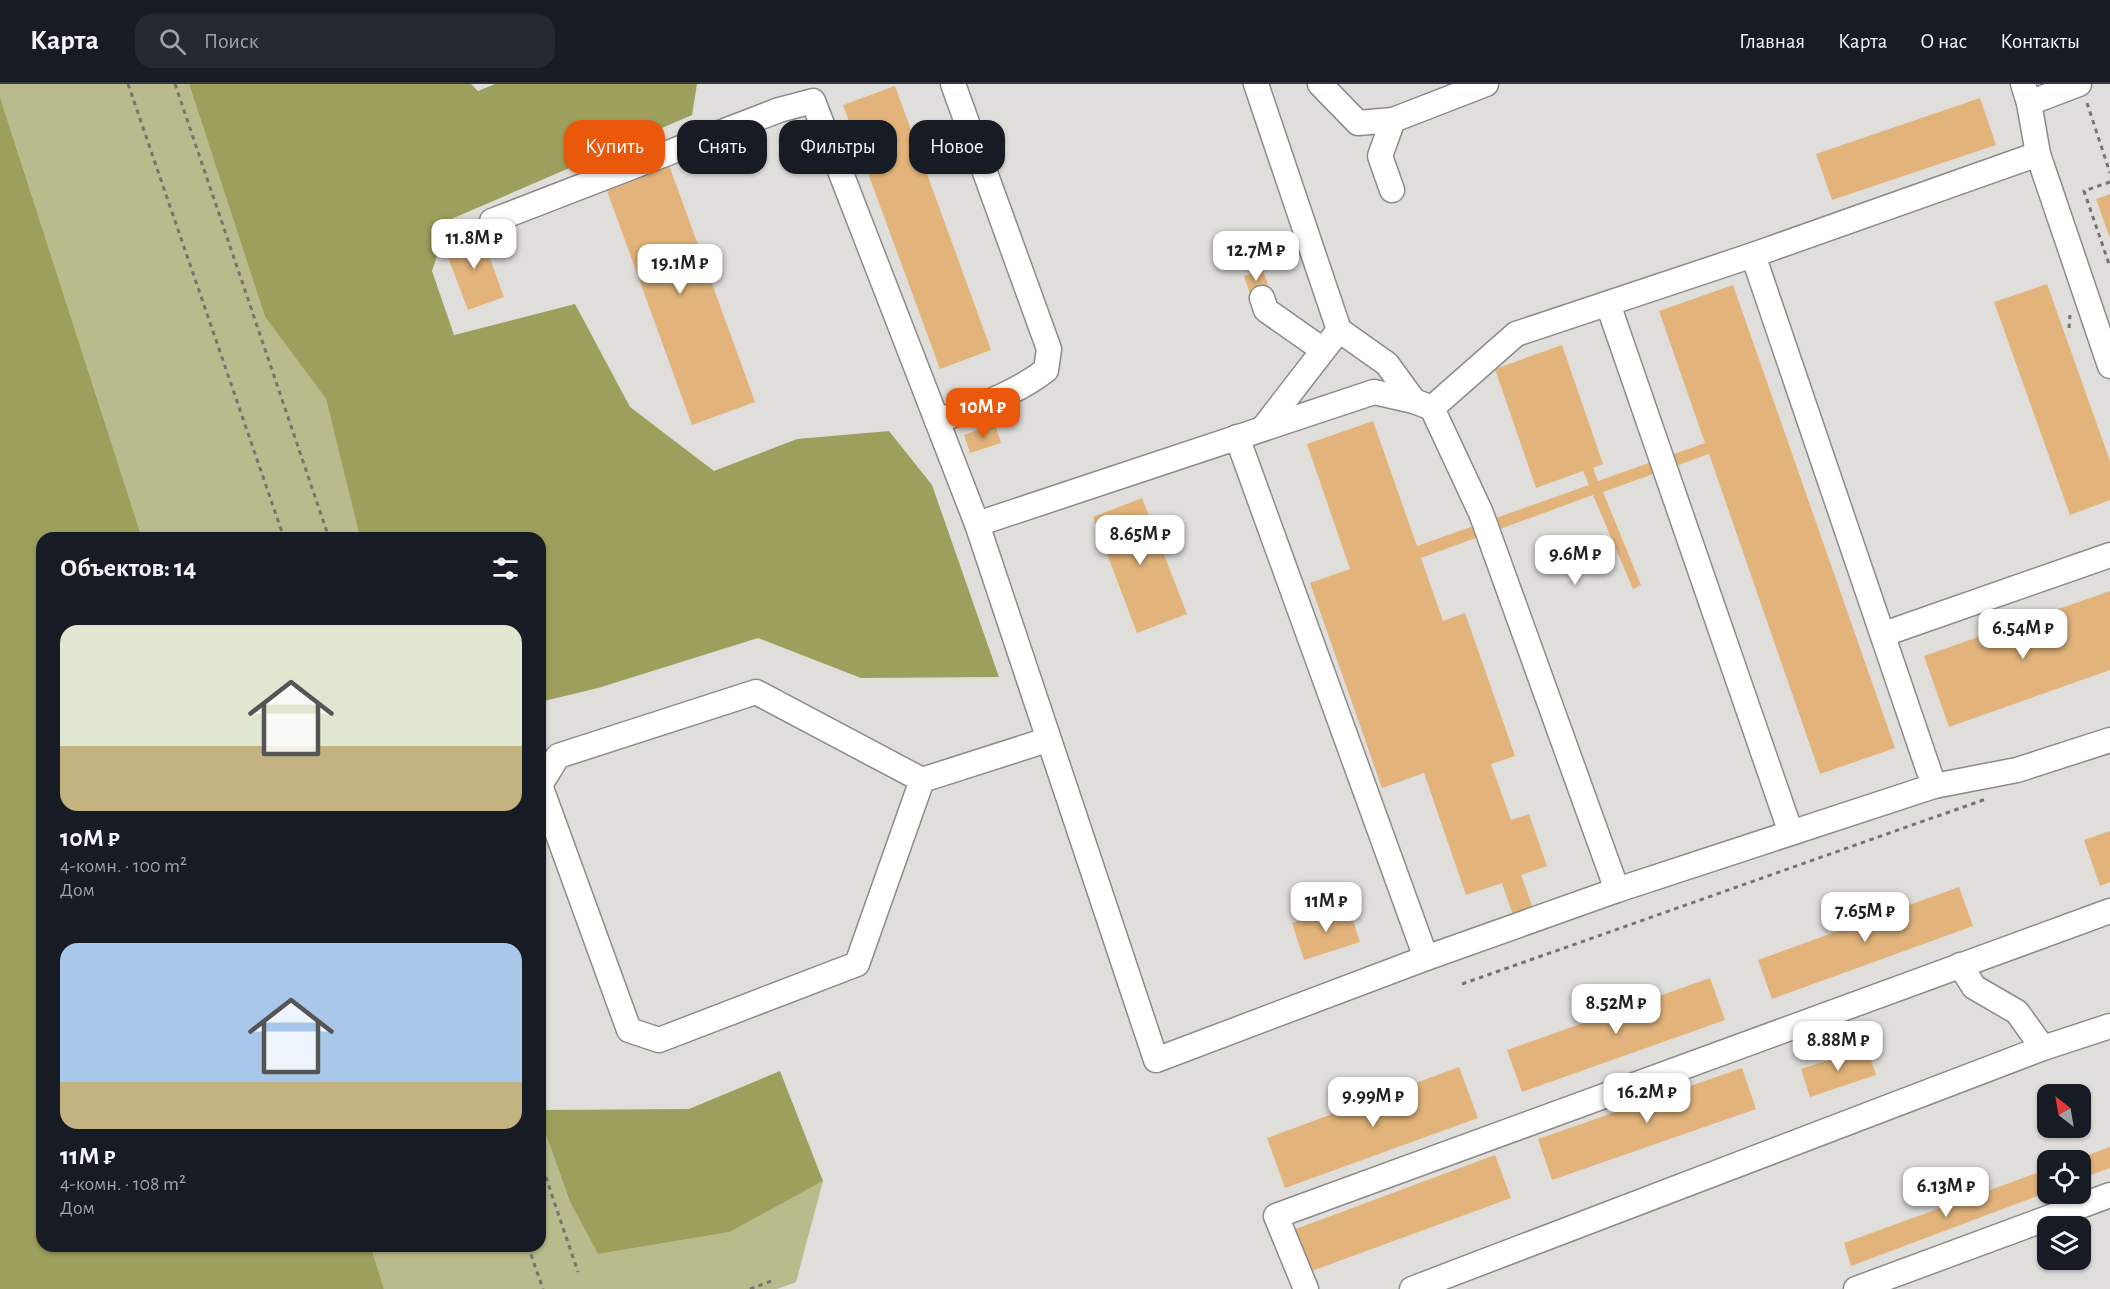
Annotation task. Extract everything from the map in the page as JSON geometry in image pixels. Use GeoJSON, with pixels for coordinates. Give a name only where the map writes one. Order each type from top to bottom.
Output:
{"type":"FeatureCollection","features":[{"type":"Feature","properties":{"kind":"street"},"geometry":{"type":"LineString","coordinates":[[937,421],[992,401],[1031,382],[1046,370],[1049,349],[953,84]]}},
{"type":"Feature","properties":{"kind":"street"},"geometry":{"type":"LineString","coordinates":[[1256,84],[1339,330],[1387,364],[1423,405],[1481,513],[1617,890]]}},
{"type":"Feature","properties":{"kind":"street"},"geometry":{"type":"LineString","coordinates":[[1320,84],[1358,123],[1393,120],[1486,84]]}},
{"type":"Feature","properties":{"kind":"street"},"geometry":{"type":"LineString","coordinates":[[2073,86],[2026,93],[2038,154],[2110,366]]}},
{"type":"Feature","properties":{"kind":"street"},"geometry":{"type":"LineString","coordinates":[[492,221],[779,110],[812,92],[976,524],[1156,1060],[1426,958],[1617,890],[1934,786],[2017,770],[2110,740]]}},
{"type":"Feature","properties":{"kind":"street"},"geometry":{"type":"LineString","coordinates":[[1392,190],[1380,156],[1393,120]]}},
{"type":"Feature","properties":{"kind":"street"},"geometry":{"type":"LineString","coordinates":[[1423,405],[1516,334],[1753,255],[2038,154]]}},
{"type":"Feature","properties":{"kind":"street"},"geometry":{"type":"LineString","coordinates":[[1753,255],[1934,786]]}},
{"type":"Feature","properties":{"kind":"street"},"geometry":{"type":"LineString","coordinates":[[1262,298],[1266,310],[1323,350]]}},
{"type":"Feature","properties":{"kind":"street"},"geometry":{"type":"LineString","coordinates":[[1608,304],[1791,833]]}},
{"type":"Feature","properties":{"kind":"street"},"geometry":{"type":"LineString","coordinates":[[1264,427],[1339,330]]}},
{"type":"Feature","properties":{"kind":"street"},"geometry":{"type":"LineString","coordinates":[[976,524],[1374,392],[1423,405]]}},
{"type":"Feature","properties":{"kind":"street"},"geometry":{"type":"LineString","coordinates":[[1237,436],[1426,958]]}},
{"type":"Feature","properties":{"kind":"street"},"geometry":{"type":"LineString","coordinates":[[1884,634],[2110,555]]}},
{"type":"Feature","properties":{"kind":"street"},"geometry":{"type":"LineString","coordinates":[[546,775],[558,756],[756,692],[922,780],[1047,740]]}},
{"type":"Feature","properties":{"kind":"street"},"geometry":{"type":"LineString","coordinates":[[546,802],[629,1030],[659,1040],[857,964],[922,780]]}},
{"type":"Feature","properties":{"kind":"street"},"geometry":{"type":"LineString","coordinates":[[1306,1289],[1276,1216],[2110,911]]}},
{"type":"Feature","properties":{"kind":"street"},"geometry":{"type":"LineString","coordinates":[[1960,965],[1974,987],[2017,1012],[2043,1048]]}},
{"type":"Feature","properties":{"kind":"street"},"geometry":{"type":"LineString","coordinates":[[1412,1289],[2043,1048],[2110,1026]]}},
{"type":"Feature","properties":{"kind":"street"},"geometry":{"type":"LineString","coordinates":[[1856,1289],[2110,1195]]}},
{"type":"Feature","properties":{"kind":"path"},"geometry":{"type":"LineString","coordinates":[[128,84],[282,532]]}},
{"type":"Feature","properties":{"kind":"path"},"geometry":{"type":"LineString","coordinates":[[175,84],[327,532]]}},
{"type":"Feature","properties":{"kind":"path"},"geometry":{"type":"LineString","coordinates":[[2073,86],[2085,96],[2110,173]]}},
{"type":"Feature","properties":{"kind":"path"},"geometry":{"type":"LineString","coordinates":[[2110,182],[2084,191],[2110,267]]}},
{"type":"Feature","properties":{"kind":"path"},"geometry":{"type":"LineString","coordinates":[[1462,984],[1987,799]]}},
{"type":"Feature","properties":{"kind":"path"},"geometry":{"type":"LineString","coordinates":[[546,1178],[578,1272]]}},
{"type":"Feature","properties":{"kind":"path"},"geometry":{"type":"LineString","coordinates":[[530,1252],[543,1289]]}},
{"type":"Feature","properties":{"kind":"path"},"geometry":{"type":"LineString","coordinates":[[750,1289],[774,1280]]}},
{"type":"Feature","properties":{"kind":"green space"},"geometry":{"type":"Polygon","coordinates":[[[0,84],[189,84],[265,317],[326,399],[359,532],[140,532],[0,97],[0,84]]]}},
{"type":"Feature","properties":{"kind":"green space"},"geometry":{"type":"Polygon","coordinates":[[[189,84],[471,84],[478,91],[495,84],[697,84],[692,115],[665,127],[665,120],[564,120],[564,170],[449,220],[432,271],[454,335],[575,304],[630,407],[714,471],[797,439],[889,431],[932,485],[999,677],[861,678],[758,638],[598,688],[546,701],[546,532],[359,532],[326,399],[265,317],[189,84]]]}},
{"type":"Feature","properties":{"kind":"green space"},"geometry":{"type":"Polygon","coordinates":[[[0,97],[140,532],[36,532],[36,1252],[373,1252],[384,1289],[0,1289],[0,97]]]}},
{"type":"Feature","properties":{"kind":"green space"},"geometry":{"type":"Polygon","coordinates":[[[780,1071],[823,1181],[730,1232],[598,1254],[570,1202],[546,1135],[546,1110],[689,1109],[780,1071]]]}},
{"type":"Feature","properties":{"kind":"green space"},"geometry":{"type":"Polygon","coordinates":[[[546,1135],[570,1202],[598,1254],[730,1232],[823,1181],[796,1282],[777,1289],[384,1289],[373,1252],[546,1252],[546,1135]]]}},
{"type":"Feature","properties":{"kind":"building"},"geometry":{"type":"Polygon","coordinates":[[[895,86],[909,124],[909,174],[927,174],[991,350],[940,369],[868,174],[897,174],[897,120],[849,120],[843,105],[895,86]]]}},
{"type":"Feature","properties":{"kind":"building"},"geometry":{"type":"Polygon","coordinates":[[[1980,98],[1996,145],[1832,200],[1816,154],[1980,98]]]}},
{"type":"Feature","properties":{"kind":"building"},"geometry":{"type":"Polygon","coordinates":[[[669,165],[755,402],[692,425],[606,188],[644,174],[665,174],[665,166],[669,165]]]}},
{"type":"Feature","properties":{"kind":"building"},"geometry":{"type":"Polygon","coordinates":[[[2110,194],[2110,238],[2096,199],[2110,194]]]}},
{"type":"Feature","properties":{"kind":"building"},"geometry":{"type":"Polygon","coordinates":[[[480,231],[504,297],[468,310],[443,244],[480,231]]]}},
{"type":"Feature","properties":{"kind":"building"},"geometry":{"type":"Polygon","coordinates":[[[1263,270],[1269,288],[1250,294],[1244,276],[1263,270]]]}},
{"type":"Feature","properties":{"kind":"building"},"geometry":{"type":"Polygon","coordinates":[[[2047,284],[2110,461],[2110,500],[2070,515],[1994,302],[2047,284]]]}},
{"type":"Feature","properties":{"kind":"building"},"geometry":{"type":"Polygon","coordinates":[[[1733,285],[1895,748],[1820,774],[1709,454],[1603,492],[1641,585],[1633,589],[1593,495],[1421,558],[1443,621],[1465,613],[1515,756],[1491,764],[1511,820],[1529,814],[1547,866],[1521,875],[1535,914],[1515,921],[1502,883],[1466,895],[1424,773],[1382,788],[1310,583],[1350,569],[1307,444],[1373,421],[1417,546],[1589,485],[1583,471],[1536,488],[1495,369],[1562,345],[1603,464],[1593,468],[1598,481],[1705,443],[1659,311],[1733,285]]]}},
{"type":"Feature","properties":{"kind":"building"},"geometry":{"type":"Polygon","coordinates":[[[995,424],[1001,443],[970,453],[964,435],[995,424]]]}},
{"type":"Feature","properties":{"kind":"building"},"geometry":{"type":"Polygon","coordinates":[[[1142,498],[1187,614],[1137,633],[1093,517],[1142,498]]]}},
{"type":"Feature","properties":{"kind":"building"},"geometry":{"type":"Polygon","coordinates":[[[2110,591],[2110,670],[1949,727],[1924,656],[2110,591]]]}},
{"type":"Feature","properties":{"kind":"building"},"geometry":{"type":"Polygon","coordinates":[[[2110,831],[2110,882],[2100,886],[2084,840],[2110,831]]]}},
{"type":"Feature","properties":{"kind":"building"},"geometry":{"type":"Polygon","coordinates":[[[1959,887],[1973,926],[1772,999],[1758,960],[1959,887]]]}},
{"type":"Feature","properties":{"kind":"building"},"geometry":{"type":"Polygon","coordinates":[[[1348,905],[1360,942],[1304,960],[1292,923],[1348,905]]]}},
{"type":"Feature","properties":{"kind":"building"},"geometry":{"type":"Polygon","coordinates":[[[1710,978],[1725,1020],[1522,1092],[1507,1050],[1710,978]]]}},
{"type":"Feature","properties":{"kind":"building"},"geometry":{"type":"Polygon","coordinates":[[[1867,1048],[1876,1075],[1810,1097],[1801,1069],[1867,1048]]]}},
{"type":"Feature","properties":{"kind":"building"},"geometry":{"type":"Polygon","coordinates":[[[1459,1067],[1478,1118],[1285,1188],[1267,1138],[1459,1067]]]}},
{"type":"Feature","properties":{"kind":"building"},"geometry":{"type":"Polygon","coordinates":[[[1742,1068],[1756,1109],[1552,1180],[1538,1139],[1742,1068]]]}},
{"type":"Feature","properties":{"kind":"building"},"geometry":{"type":"Polygon","coordinates":[[[2110,1147],[2110,1168],[2091,1175],[2091,1154],[2110,1147]]]}},
{"type":"Feature","properties":{"kind":"building"},"geometry":{"type":"Polygon","coordinates":[[[1495,1155],[1511,1198],[1309,1272],[1293,1230],[1495,1155]]]}},
{"type":"Feature","properties":{"kind":"building"},"geometry":{"type":"Polygon","coordinates":[[[2037,1173],[2037,1196],[1851,1266],[1844,1243],[2037,1173]]]}}]}
